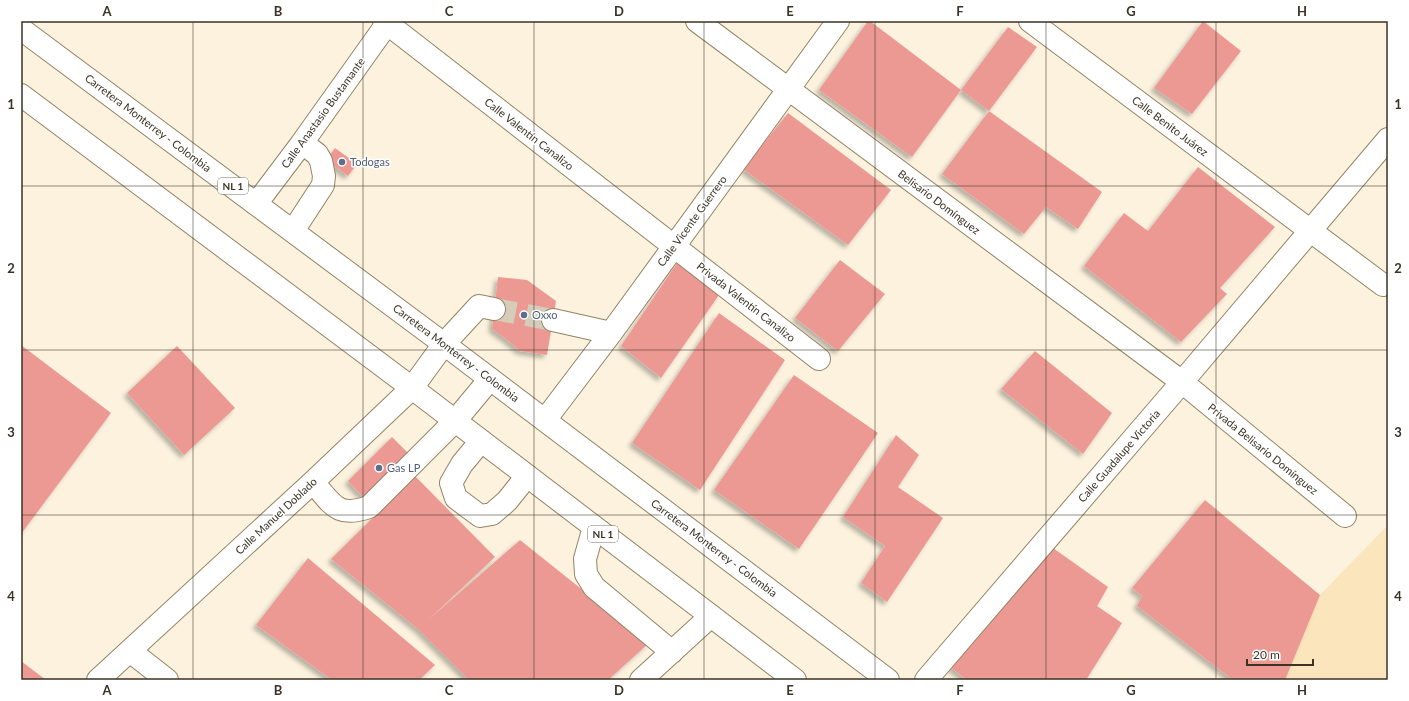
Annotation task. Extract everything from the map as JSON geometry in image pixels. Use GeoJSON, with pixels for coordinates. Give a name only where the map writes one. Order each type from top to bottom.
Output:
{"type":"FeatureCollection","features":[{"type":"Feature","properties":{"kind":"street","name":"Belisario Domínguez"},"geometry":{"type":"LineString","coordinates":[[697,21],[1182,382]]}},
{"type":"Feature","properties":{"kind":"street","name":"Calle Vicente Guerrero"},"geometry":{"type":"LineString","coordinates":[[545,420],[611,333],[838,21]]}},
{"type":"Feature","properties":{"kind":"street","name":"Calle Benito Juárez"},"geometry":{"type":"LineString","coordinates":[[1030,21],[1383,285]]}},
{"type":"Feature","properties":{"kind":"street","name":"Calle Anastasio Bustamante"},"geometry":{"type":"LineString","coordinates":[[256,204],[302,143],[387,22]]}},
{"type":"Feature","properties":{"kind":"street","name":"Calle Valentín Canalizo"},"geometry":{"type":"LineString","coordinates":[[387,22],[673,246]]}},
{"type":"Feature","properties":{"kind":"street","name":"Carretera Monterrey - Colombia"},"geometry":{"type":"LineString","coordinates":[[21,28],[444,344],[888,680]]}},
{"type":"Feature","properties":{"kind":"street","name":"NL 1"},"geometry":{"type":"LineString","coordinates":[[21,95],[412,388],[795,680]]}},
{"type":"Feature","properties":{"kind":"street","name":"Calle Guadalupe Victoria"},"geometry":{"type":"LineString","coordinates":[[926,680],[1388,139]]}},
{"type":"Feature","properties":{"kind":"street"},"geometry":{"type":"LineString","coordinates":[[292,231],[323,185],[324,176],[321,161],[316,154],[302,143]]}},
{"type":"Feature","properties":{"kind":"street","name":"Privada Valentín Canalizo"},"geometry":{"type":"LineString","coordinates":[[673,246],[819,359]]}},
{"type":"Feature","properties":{"kind":"street","name":"Calle Manuel Doblado"},"geometry":{"type":"LineString","coordinates":[[98,680],[313,482],[412,388],[444,344],[479,306],[494,309]]}},
{"type":"Feature","properties":{"kind":"street"},"geometry":{"type":"LineString","coordinates":[[553,320],[611,333]]}},
{"type":"Feature","properties":{"kind":"street"},"geometry":{"type":"LineString","coordinates":[[313,482],[335,508],[344,511],[356,512],[369,507],[455,421],[490,379]]}},
{"type":"Feature","properties":{"kind":"street","name":"Privada Belisario Domínguez"},"geometry":{"type":"LineString","coordinates":[[1182,382],[1345,516]]}},
{"type":"Feature","properties":{"kind":"street"},"geometry":{"type":"LineString","coordinates":[[481,441],[462,464],[451,483],[456,498],[480,516],[492,514],[507,501],[527,476]]}},
{"type":"Feature","properties":{"kind":"street"},"geometry":{"type":"LineString","coordinates":[[594,527],[585,559],[586,574],[594,587],[672,652]]}},
{"type":"Feature","properties":{"kind":"street"},"geometry":{"type":"LineString","coordinates":[[641,680],[711,616]]}},
{"type":"Feature","properties":{"kind":"street"},"geometry":{"type":"LineString","coordinates":[[130,651],[167,680]]}},
{"type":"Feature","properties":{"kind":"shaded area"},"geometry":{"type":"Polygon","coordinates":[[[1388,525],[1388,680],[1284,680],[1314,601],[1388,525]]]}},
{"type":"Feature","properties":{"kind":"building"},"geometry":{"type":"Polygon","coordinates":[[[868,21],[961,90],[912,157],[819,90],[868,21]]]}},
{"type":"Feature","properties":{"kind":"building"},"geometry":{"type":"Polygon","coordinates":[[[1203,21],[1241,51],[1192,114],[1154,88],[1203,21]]]}},
{"type":"Feature","properties":{"kind":"building"},"geometry":{"type":"Polygon","coordinates":[[[1008,27],[1037,47],[989,111],[961,90],[1008,27]]]}},
{"type":"Feature","properties":{"kind":"building"},"geometry":{"type":"Polygon","coordinates":[[[989,111],[1102,192],[1078,229],[1046,207],[1024,234],[942,174],[989,111]]]}},
{"type":"Feature","properties":{"kind":"building"},"geometry":{"type":"Polygon","coordinates":[[[788,113],[891,190],[848,245],[743,169],[788,113]]]}},
{"type":"Feature","properties":{"kind":"building","name":"Todogas"},"geometry":{"type":"Polygon","coordinates":[[[335,148],[357,164],[348,176],[326,160],[335,148]]]}},
{"type":"Feature","properties":{"kind":"building"},"geometry":{"type":"Polygon","coordinates":[[[1198,167],[1275,227],[1220,288],[1227,294],[1181,342],[1084,266],[1124,213],[1148,231],[1198,167]]]}},
{"type":"Feature","properties":{"kind":"building"},"geometry":{"type":"Polygon","coordinates":[[[840,260],[885,294],[838,351],[795,318],[840,260]]]}},
{"type":"Feature","properties":{"kind":"building"},"geometry":{"type":"Polygon","coordinates":[[[677,263],[719,295],[661,378],[621,346],[677,263]]]}},
{"type":"Feature","properties":{"kind":"building","name":"Oxxo"},"geometry":{"type":"Polygon","coordinates":[[[498,277],[527,280],[556,301],[547,355],[520,351],[492,329],[498,277]]]}},
{"type":"Feature","properties":{"kind":"building"},"geometry":{"type":"Polygon","coordinates":[[[719,313],[785,360],[700,490],[632,443],[719,313]]]}},
{"type":"Feature","properties":{"kind":"building"},"geometry":{"type":"Polygon","coordinates":[[[21,345],[111,413],[21,534],[21,345]]]}},
{"type":"Feature","properties":{"kind":"building"},"geometry":{"type":"Polygon","coordinates":[[[177,346],[235,408],[184,455],[127,393],[177,346]]]}},
{"type":"Feature","properties":{"kind":"building"},"geometry":{"type":"Polygon","coordinates":[[[1035,351],[1112,413],[1083,454],[1001,389],[1035,351]]]}},
{"type":"Feature","properties":{"kind":"building"},"geometry":{"type":"Polygon","coordinates":[[[794,375],[878,433],[799,549],[714,490],[794,375]]]}},
{"type":"Feature","properties":{"kind":"building"},"geometry":{"type":"Polygon","coordinates":[[[896,435],[919,455],[898,487],[943,518],[887,602],[861,583],[885,546],[843,517],[896,435]]]}},
{"type":"Feature","properties":{"kind":"building","name":"Gas LP"},"geometry":{"type":"Polygon","coordinates":[[[392,437],[410,455],[365,499],[348,481],[392,437]]]}},
{"type":"Feature","properties":{"kind":"building"},"geometry":{"type":"Polygon","coordinates":[[[415,476],[495,557],[427,621],[520,540],[649,643],[608,680],[469,680],[418,629],[331,559],[415,476]]]}},
{"type":"Feature","properties":{"kind":"building"},"geometry":{"type":"Polygon","coordinates":[[[1205,500],[1320,595],[1285,680],[1233,680],[1137,606],[1142,596],[1132,588],[1205,500]]]}},
{"type":"Feature","properties":{"kind":"building"},"geometry":{"type":"Polygon","coordinates":[[[1053,548],[1108,587],[1097,606],[1122,623],[1086,680],[967,680],[950,667],[1053,548]]]}},
{"type":"Feature","properties":{"kind":"building"},"geometry":{"type":"Polygon","coordinates":[[[308,558],[435,665],[419,680],[332,680],[256,625],[308,558]]]}},
{"type":"Feature","properties":{"kind":"building"},"geometry":{"type":"Polygon","coordinates":[[[21,661],[46,680],[21,680],[21,661]]]}},
{"type":"Feature","properties":{"kind":"tunnel"},"geometry":{"type":"LineString","coordinates":[[494,309],[553,320]]}},
{"type":"Feature","properties":{"kind":"place","name":"Todogas"},"geometry":{"type":"Point","coordinates":[342,162]}},
{"type":"Feature","properties":{"kind":"place","name":"Oxxo"},"geometry":{"type":"Point","coordinates":[524,315]}},
{"type":"Feature","properties":{"kind":"place","name":"Gas LP"},"geometry":{"type":"Point","coordinates":[379,468]}}]}
